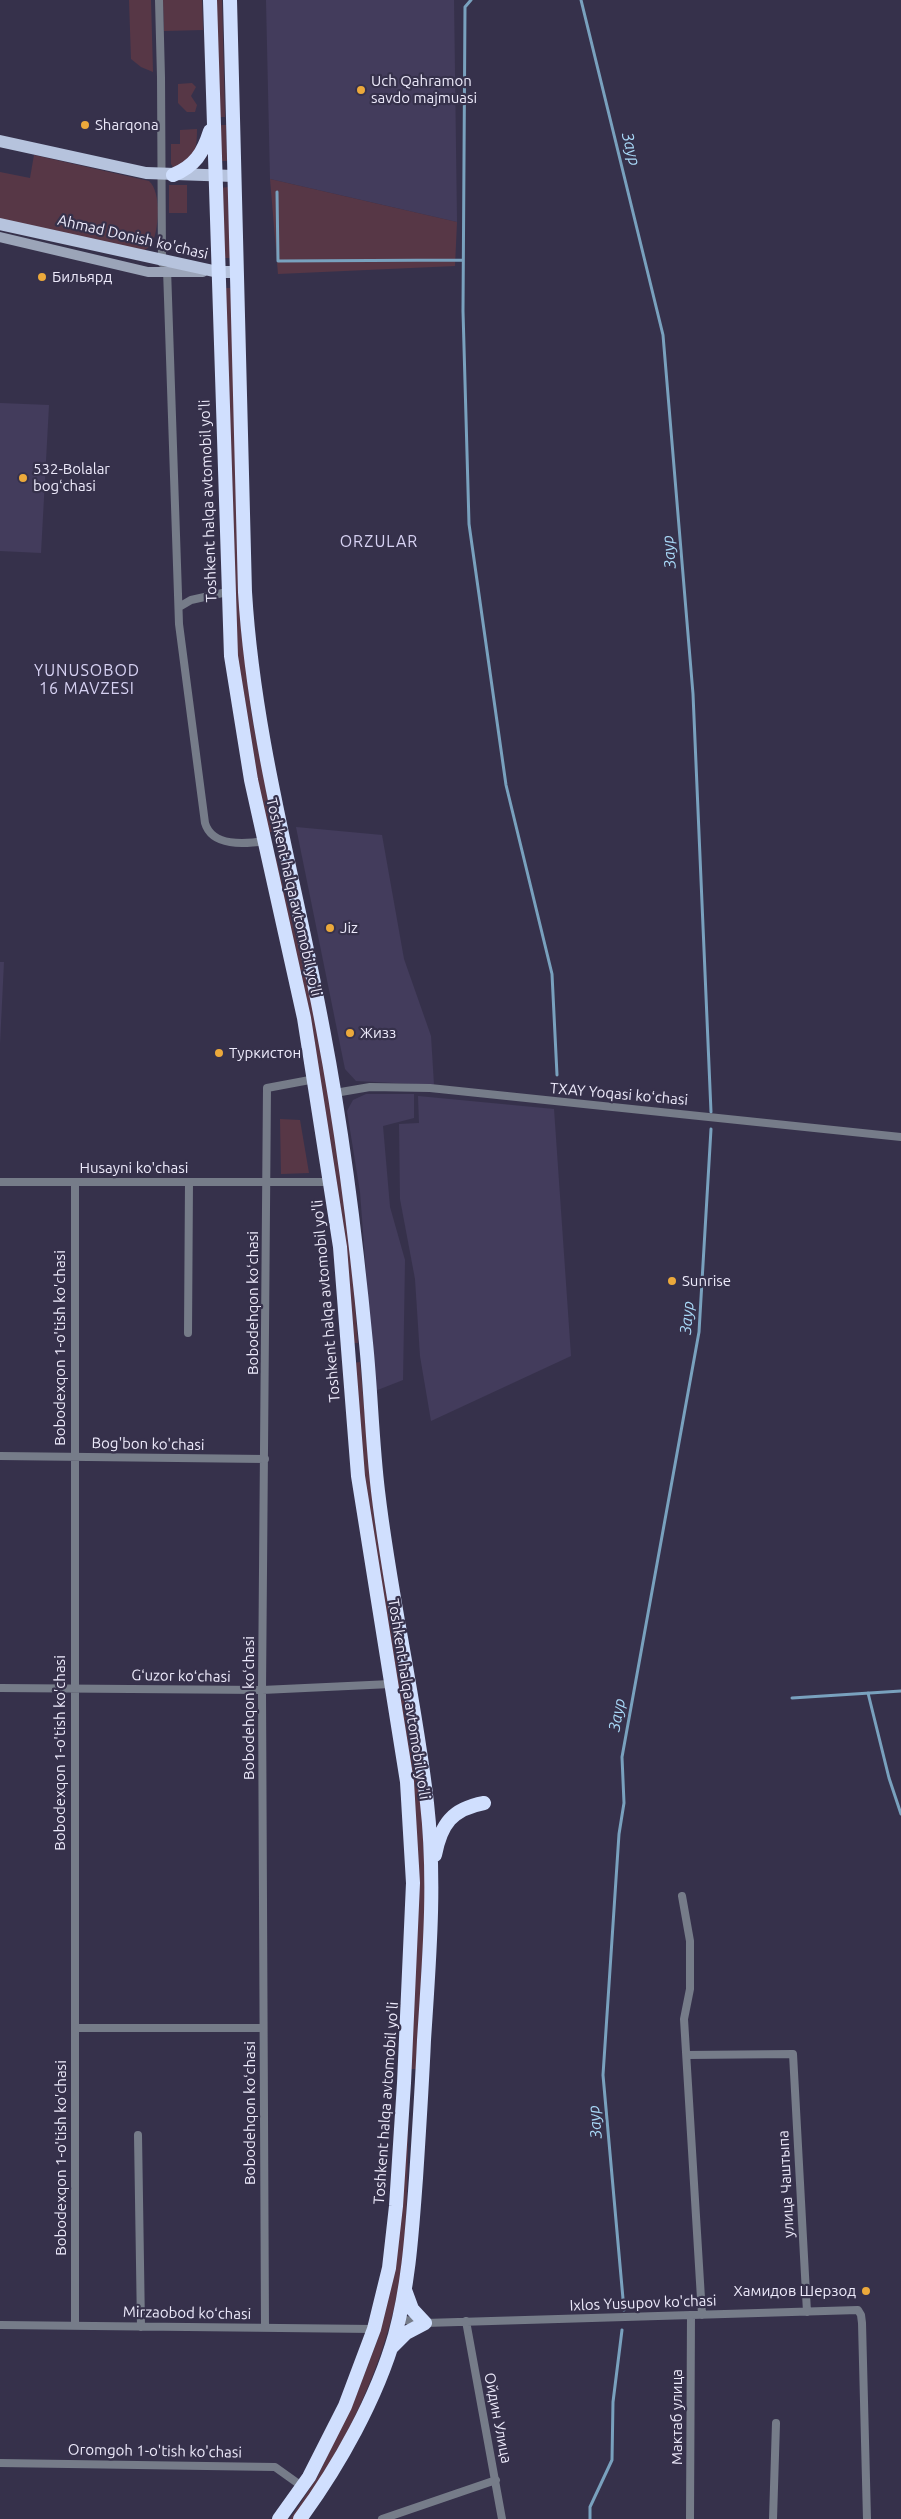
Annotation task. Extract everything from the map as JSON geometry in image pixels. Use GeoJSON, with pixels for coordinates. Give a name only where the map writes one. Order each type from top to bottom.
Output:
{"type":"FeatureCollection","features":[{"type":"Feature","properties":{"kind":"highway","name":"Toshkent halqa avtomobil yo'li"},"geometry":{"type":"LineString","coordinates":[[210,0],[227,592],[235,687],[245,749],[298,989],[315,1078],[340,1247],[358,1476],[407,1782],[413,1883],[404,2083],[389,2268],[374,2329],[345,2406],[303,2487],[279,2519]]}},
{"type":"Feature","properties":{"kind":"highway","name":"Toshkent halqa avtomobil yo'li"},"geometry":{"type":"LineString","coordinates":[[230,0],[247,622],[258,715],[282,838],[310,962],[335,1093],[355,1228],[378,1490],[424,1780],[431,1873],[422,2084],[412,2230],[399,2319],[390,2350],[346,2447],[300,2519]]}},
{"type":"Feature","properties":{"kind":"highway"},"geometry":{"type":"LineString","coordinates":[[167,175],[188,168],[199,157],[214,121]]}},
{"type":"Feature","properties":{"kind":"highway"},"geometry":{"type":"LineString","coordinates":[[265,841],[282,838]]}},
{"type":"Feature","properties":{"kind":"highway"},"geometry":{"type":"LineString","coordinates":[[349,1349],[367,1348]]}},
{"type":"Feature","properties":{"kind":"highway"},"geometry":{"type":"LineString","coordinates":[[431,1873],[436,1846],[447,1822],[458,1812],[484,1803]]}},
{"type":"Feature","properties":{"kind":"highway"},"geometry":{"type":"LineString","coordinates":[[404,2083],[422,2084]]}},
{"type":"Feature","properties":{"kind":"highway"},"geometry":{"type":"LineString","coordinates":[[390,2350],[406,2333],[425,2323],[412,2309],[404,2290]]}},
{"type":"Feature","properties":{"kind":"main road"},"geometry":{"type":"LineString","coordinates":[[0,141],[133,171],[167,175],[234,176]]}},
{"type":"Feature","properties":{"kind":"main road","name":"Ahmad Donish ko'chasi"},"geometry":{"type":"LineString","coordinates":[[2,225],[164,268],[237,272]]}},
{"type":"Feature","properties":{"kind":"street"},"geometry":{"type":"LineString","coordinates":[[158,0],[167,175],[164,268],[178,608],[206,826],[212,835],[230,842],[247,844],[265,841]]}},
{"type":"Feature","properties":{"kind":"street","name":"Ahmad Donish ko'chasi"},"geometry":{"type":"LineString","coordinates":[[0,237],[148,272],[164,268]]}},
{"type":"Feature","properties":{"kind":"street"},"geometry":{"type":"LineString","coordinates":[[178,608],[191,600],[227,592]]}},
{"type":"Feature","properties":{"kind":"street","name":"Bobodehqon koʻchasi"},"geometry":{"type":"LineString","coordinates":[[265,2328],[262,1690],[268,1182],[267,1088],[315,1078]]}},
{"type":"Feature","properties":{"kind":"street","name":"TXAY Yoqasi koʻchasi"},"geometry":{"type":"LineString","coordinates":[[335,1093],[370,1087],[430,1088],[901,1137]]}},
{"type":"Feature","properties":{"kind":"street","name":"Husayni ko'chasi"},"geometry":{"type":"LineString","coordinates":[[0,1182],[330,1182]]}},
{"type":"Feature","properties":{"kind":"street","name":"Bobodexqon 1-o'tish ko'chasi"},"geometry":{"type":"LineString","coordinates":[[75,1182],[75,2325]]}},
{"type":"Feature","properties":{"kind":"street"},"geometry":{"type":"LineString","coordinates":[[188,1333],[189,1182]]}},
{"type":"Feature","properties":{"kind":"street","name":"Bog'bon ko'chasi"},"geometry":{"type":"LineString","coordinates":[[0,1456],[265,1459]]}},
{"type":"Feature","properties":{"kind":"street","name":"Gʻuzor koʻchasi"},"geometry":{"type":"LineString","coordinates":[[0,1688],[262,1690],[391,1684]]}},
{"type":"Feature","properties":{"kind":"street"},"geometry":{"type":"LineString","coordinates":[[682,1896],[690,1941],[690,1989],[684,2018],[702,2315]]}},
{"type":"Feature","properties":{"kind":"street"},"geometry":{"type":"LineString","coordinates":[[75,2028],[263,2028]]}},
{"type":"Feature","properties":{"kind":"street","name":"улица Чаштыпа"},"geometry":{"type":"LineString","coordinates":[[686,2055],[792,2054],[807,2312]]}},
{"type":"Feature","properties":{"kind":"street"},"geometry":{"type":"LineString","coordinates":[[138,2135],[141,2327]]}},
{"type":"Feature","properties":{"kind":"street","name":"Ixlos Yusupov ko'chasi"},"geometry":{"type":"LineString","coordinates":[[399,2319],[425,2323],[858,2310],[861,2315],[867,2519]]}},
{"type":"Feature","properties":{"kind":"street","name":"Мактаб улица"},"geometry":{"type":"LineString","coordinates":[[690,2519],[691,2315]]}},
{"type":"Feature","properties":{"kind":"street","name":"Ойдин Улица"},"geometry":{"type":"LineString","coordinates":[[466,2322],[502,2519]]}},
{"type":"Feature","properties":{"kind":"street","name":"Mirzaobod koʻchasi"},"geometry":{"type":"LineString","coordinates":[[0,2325],[374,2329]]}},
{"type":"Feature","properties":{"kind":"street"},"geometry":{"type":"LineString","coordinates":[[773,2519],[776,2423]]}},
{"type":"Feature","properties":{"kind":"street","name":"Oromgoh 1-o'tish ko'chasi"},"geometry":{"type":"LineString","coordinates":[[0,2463],[275,2467],[303,2487]]}},
{"type":"Feature","properties":{"kind":"street"},"geometry":{"type":"LineString","coordinates":[[382,2519],[496,2480]]}},
{"type":"Feature","properties":{"kind":"shaded area"},"geometry":{"type":"Polygon","coordinates":[[[129,0],[151,0],[153,72],[141,67],[131,59],[129,0]]]}},
{"type":"Feature","properties":{"kind":"shaded area"},"geometry":{"type":"Polygon","coordinates":[[[163,0],[202,0],[203,30],[164,31],[163,0]]]}},
{"type":"Feature","properties":{"kind":"shaded area"},"geometry":{"type":"Polygon","coordinates":[[[216,0],[222,0],[225,117],[219,117],[216,0]]]}},
{"type":"Feature","properties":{"kind":"shaded area","name":"Uch Qahramon savdo majmuasi"},"geometry":{"type":"Polygon","coordinates":[[[266,0],[454,0],[457,222],[270,179],[266,0]]]}},
{"type":"Feature","properties":{"kind":"shaded area"},"geometry":{"type":"Polygon","coordinates":[[[192,83],[196,87],[191,96],[197,105],[195,112],[187,112],[178,103],[178,84],[192,83]]]}},
{"type":"Feature","properties":{"kind":"shaded area"},"geometry":{"type":"Polygon","coordinates":[[[220,125],[226,125],[227,161],[220,161],[220,125]]]}},
{"type":"Feature","properties":{"kind":"shaded area"},"geometry":{"type":"Polygon","coordinates":[[[197,129],[193,154],[174,169],[171,164],[171,144],[180,144],[180,130],[197,129]]]}},
{"type":"Feature","properties":{"kind":"shaded area"},"geometry":{"type":"Polygon","coordinates":[[[34,155],[149,181],[156,194],[158,212],[156,231],[151,246],[143,251],[0,219],[0,172],[30,178],[34,155]]]}},
{"type":"Feature","properties":{"kind":"shaded area"},"geometry":{"type":"Polygon","coordinates":[[[270,179],[457,222],[455,266],[278,274],[270,179]]]}},
{"type":"Feature","properties":{"kind":"shaded area"},"geometry":{"type":"Polygon","coordinates":[[[169,185],[187,185],[187,213],[169,213],[169,185]]]}},
{"type":"Feature","properties":{"kind":"shaded area"},"geometry":{"type":"Polygon","coordinates":[[[228,187],[230,258],[223,258],[220,188],[228,187]]]}},
{"type":"Feature","properties":{"kind":"shaded area"},"geometry":{"type":"Polygon","coordinates":[[[224,288],[231,288],[241,630],[252,717],[274,831],[268,833],[255,776],[237,660],[224,288]]]}},
{"type":"Feature","properties":{"kind":"shaded area","name":"532-Bolalar bogʻchasi"},"geometry":{"type":"Polygon","coordinates":[[[0,403],[49,405],[41,553],[0,551],[0,403]]]}},
{"type":"Feature","properties":{"kind":"shaded area"},"geometry":{"type":"Polygon","coordinates":[[[296,827],[382,835],[404,959],[431,1036],[434,1085],[356,1081],[345,1069],[296,827]]]}},
{"type":"Feature","properties":{"kind":"shaded area"},"geometry":{"type":"Polygon","coordinates":[[[276,857],[313,1008],[329,1091],[351,1259],[358,1343],[353,1343],[273,859],[276,857]]]}},
{"type":"Feature","properties":{"kind":"shaded area"},"geometry":{"type":"Polygon","coordinates":[[[0,962],[4,962],[0,1044],[0,962]]]}},
{"type":"Feature","properties":{"kind":"shaded area"},"geometry":{"type":"Polygon","coordinates":[[[366,1094],[414,1094],[414,1118],[383,1126],[390,1207],[405,1260],[403,1380],[375,1391],[360,1192],[347,1111],[353,1100],[366,1094]]]}},
{"type":"Feature","properties":{"kind":"shaded area"},"geometry":{"type":"Polygon","coordinates":[[[418,1096],[554,1109],[571,1356],[431,1421],[420,1356],[415,1279],[400,1199],[399,1124],[419,1123],[418,1096]]]}},
{"type":"Feature","properties":{"kind":"shaded area"},"geometry":{"type":"Polygon","coordinates":[[[280,1119],[300,1120],[309,1173],[281,1174],[280,1119]]]}},
{"type":"Feature","properties":{"kind":"shaded area"},"geometry":{"type":"Polygon","coordinates":[[[360,1362],[374,1517],[421,1804],[426,1893],[416,2069],[409,2069],[418,1892],[367,1518],[353,1363],[360,1362]]]}},
{"type":"Feature","properties":{"kind":"shaded area"},"geometry":{"type":"Polygon","coordinates":[[[409,2095],[403,2255],[394,2309],[374,2373],[345,2435],[311,2493],[293,2519],[290,2519],[318,2476],[357,2393],[379,2336],[409,2095]]]}},
{"type":"Feature","properties":{"kind":"waterway"},"geometry":{"type":"LineString","coordinates":[[471,0],[465,7],[463,311],[469,524],[506,785],[552,974],[557,1075]]}},
{"type":"Feature","properties":{"kind":"waterway","name":"Заур"},"geometry":{"type":"LineString","coordinates":[[581,0],[663,335],[693,694],[711,1112]]}},
{"type":"Feature","properties":{"kind":"waterway"},"geometry":{"type":"LineString","coordinates":[[277,192],[278,261],[463,260]]}},
{"type":"Feature","properties":{"kind":"waterway","name":"Заур"},"geometry":{"type":"LineString","coordinates":[[624,2310],[603,2075],[619,1834],[624,1803],[622,1757],[699,1332],[711,1129]]}},
{"type":"Feature","properties":{"kind":"waterway"},"geometry":{"type":"LineString","coordinates":[[792,1698],[901,1691]]}},
{"type":"Feature","properties":{"kind":"waterway"},"geometry":{"type":"LineString","coordinates":[[868,1693],[889,1778],[901,1814]]}},
{"type":"Feature","properties":{"kind":"waterway","name":"Заур"},"geometry":{"type":"LineString","coordinates":[[590,2519],[590,2507],[612,2460],[613,2402],[622,2330]]}},
{"type":"Feature","properties":{"kind":"place","name":"Uch Qahramon savdo majmuasi"},"geometry":{"type":"Point","coordinates":[361,90]}},
{"type":"Feature","properties":{"kind":"place","name":"Sharqona"},"geometry":{"type":"Point","coordinates":[85,125]}},
{"type":"Feature","properties":{"kind":"place","name":"Бильярд"},"geometry":{"type":"Point","coordinates":[42,277]}},
{"type":"Feature","properties":{"kind":"place","name":"532-Bolalar bogʻchasi"},"geometry":{"type":"Point","coordinates":[23,478]}},
{"type":"Feature","properties":{"kind":"place","name":"Jiz"},"geometry":{"type":"Point","coordinates":[330,928]}},
{"type":"Feature","properties":{"kind":"place","name":"Жизз"},"geometry":{"type":"Point","coordinates":[350,1033]}},
{"type":"Feature","properties":{"kind":"place","name":"Туркистон"},"geometry":{"type":"Point","coordinates":[219,1053]}},
{"type":"Feature","properties":{"kind":"place","name":"Sunrise"},"geometry":{"type":"Point","coordinates":[672,1281]}},
{"type":"Feature","properties":{"kind":"place","name":"Хамидов Шерзод"},"geometry":{"type":"Point","coordinates":[866,2291]}},
{"type":"Feature","properties":{"kind":"district","name":"ORZULAR"},"geometry":{"type":"Point","coordinates":[379,542]}},
{"type":"Feature","properties":{"kind":"district","name":"YUNUSOBOD 16 MAVZESI"},"geometry":{"type":"Point","coordinates":[87,680]}}]}
